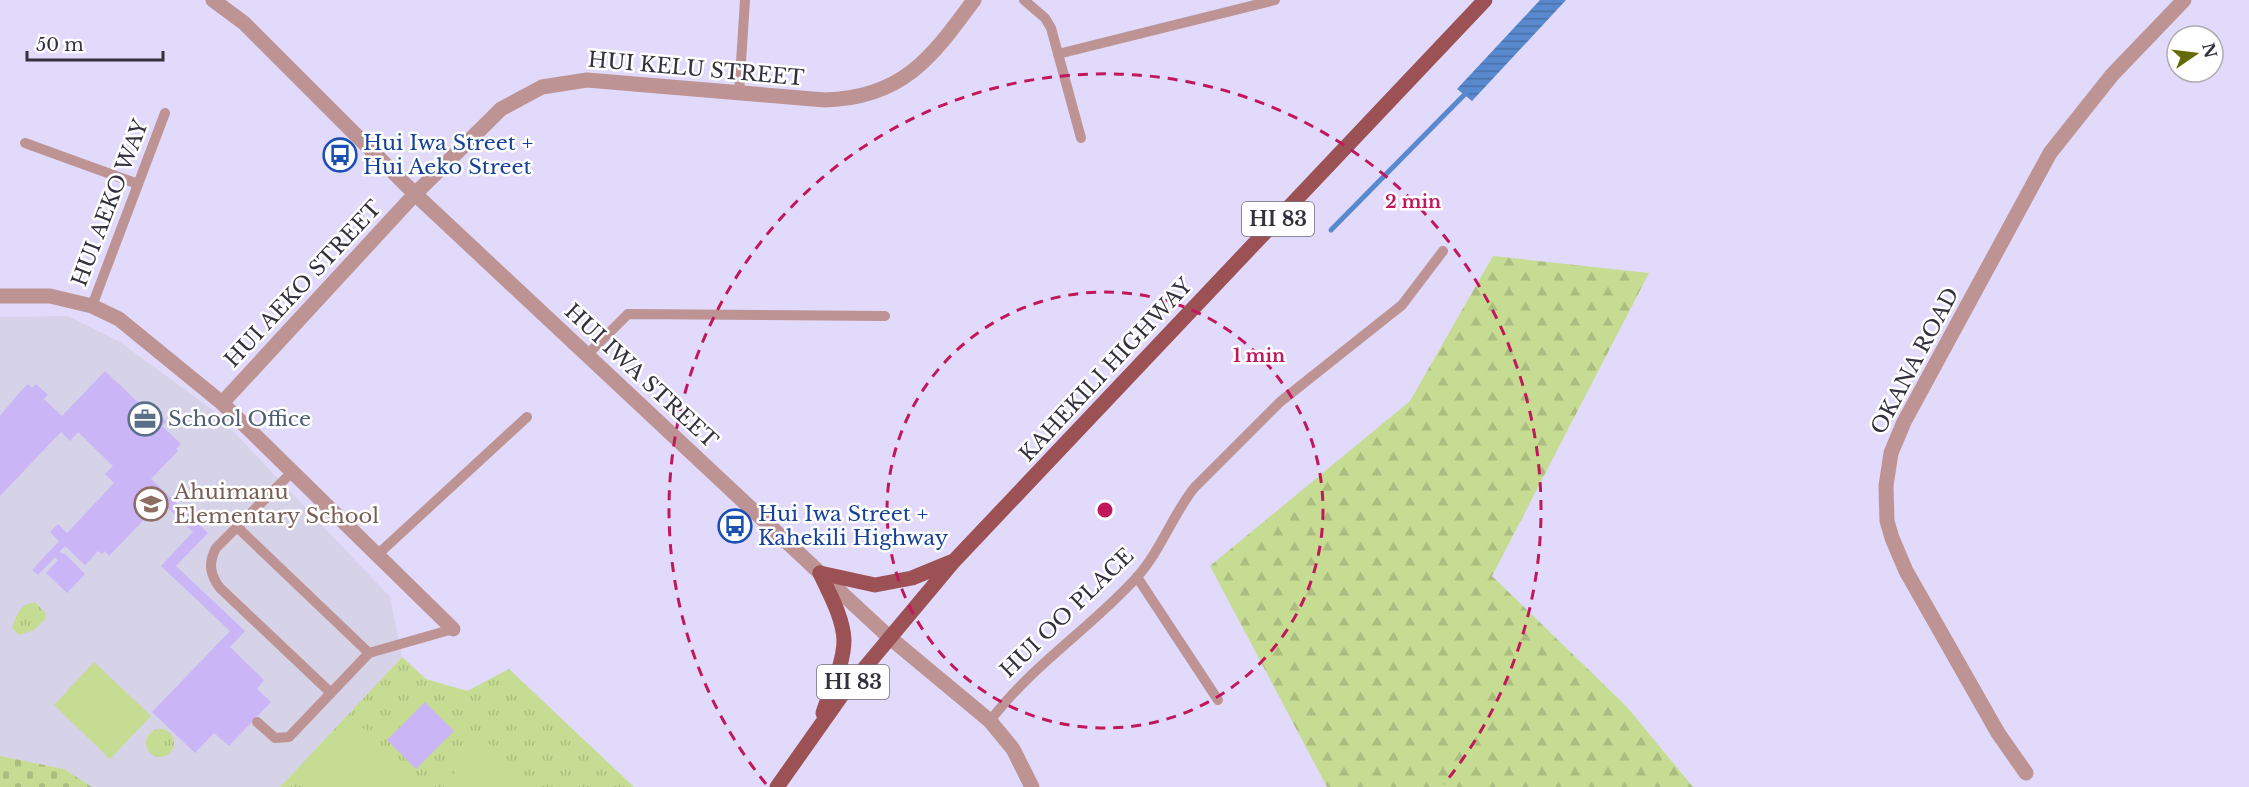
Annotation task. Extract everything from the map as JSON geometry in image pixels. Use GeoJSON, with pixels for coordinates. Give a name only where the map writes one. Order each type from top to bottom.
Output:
{"type":"FeatureCollection","features":[{"type":"Feature","properties":{"kind":"main road","name":"KAHEKILI HIGHWAY"},"geometry":{"type":"LineString","coordinates":[[777,787],[818,728],[889,637],[954,561],[1485,0]]}},
{"type":"Feature","properties":{"kind":"main road"},"geometry":{"type":"LineString","coordinates":[[820,573],[875,585],[892,584],[954,561]]}},
{"type":"Feature","properties":{"kind":"main road"},"geometry":{"type":"LineString","coordinates":[[818,728],[842,656],[844,640],[841,623],[820,573]]}},
{"type":"Feature","properties":{"kind":"street","name":"HUI IWA STREET"},"geometry":{"type":"LineString","coordinates":[[213,0],[244,23],[416,194],[820,573],[889,637],[990,721],[1013,749],[1032,787]]}},
{"type":"Feature","properties":{"kind":"street","name":"HUI KELU STREET"},"geometry":{"type":"LineString","coordinates":[[416,194],[501,109],[542,87],[587,80],[825,100],[861,97],[879,92],[911,74],[926,62],[974,0]]}},
{"type":"Feature","properties":{"kind":"street","name":"OKANA ROAD"},"geometry":{"type":"LineString","coordinates":[[2026,773],[1998,733],[1898,555],[1887,521],[1888,469],[1904,422],[2050,153],[2112,75],[2184,0]]}},
{"type":"Feature","properties":{"kind":"street","name":"HUI AEKO STREET"},"geometry":{"type":"LineString","coordinates":[[222,403],[416,194]]}},
{"type":"Feature","properties":{"kind":"street"},"geometry":{"type":"LineString","coordinates":[[0,296],[50,296],[92,306],[119,319],[222,403],[453,629]]}},
{"type":"Feature","properties":{"kind":"lane"},"geometry":{"type":"LineString","coordinates":[[739,93],[745,0]]}},
{"type":"Feature","properties":{"kind":"lane"},"geometry":{"type":"LineString","coordinates":[[1024,0],[1048,23],[1081,138]]}},
{"type":"Feature","properties":{"kind":"lane"},"geometry":{"type":"LineString","coordinates":[[1058,54],[1275,0]]}},
{"type":"Feature","properties":{"kind":"lane","name":"HUI AEKO WAY"},"geometry":{"type":"LineString","coordinates":[[92,306],[165,113]]}},
{"type":"Feature","properties":{"kind":"lane"},"geometry":{"type":"LineString","coordinates":[[25,143],[138,184]]}},
{"type":"Feature","properties":{"kind":"lane","name":"HUI OO PLACE"},"geometry":{"type":"LineString","coordinates":[[990,721],[1014,692],[1137,577],[1194,488],[1280,402],[1402,305],[1443,252]]}},
{"type":"Feature","properties":{"kind":"lane"},"geometry":{"type":"LineString","coordinates":[[587,355],[628,314],[885,316]]}},
{"type":"Feature","properties":{"kind":"lane"},"geometry":{"type":"LineString","coordinates":[[376,556],[527,417]]}},
{"type":"Feature","properties":{"kind":"lane"},"geometry":{"type":"LineString","coordinates":[[292,472],[213,554],[211,568],[216,582],[331,693]]}},
{"type":"Feature","properties":{"kind":"lane"},"geometry":{"type":"LineString","coordinates":[[237,527],[369,653]]}},
{"type":"Feature","properties":{"kind":"lane"},"geometry":{"type":"LineString","coordinates":[[1137,577],[1218,700]]}},
{"type":"Feature","properties":{"kind":"lane"},"geometry":{"type":"LineString","coordinates":[[256,723],[275,738],[285,739],[293,734],[369,653],[453,629]]}},
{"type":"Feature","properties":{"kind":"shaded area","name":"Ahuimanu Elementary School"},"geometry":{"type":"Polygon","coordinates":[[[68,316],[120,342],[214,411],[390,597],[402,657],[280,787],[92,787],[64,769],[0,756],[0,317],[68,316]]]}},
{"type":"Feature","properties":{"kind":"green space"},"geometry":{"type":"Polygon","coordinates":[[[1493,256],[1649,273],[1492,576],[1627,707],[1693,787],[1327,787],[1210,566],[1410,401],[1493,256]]]}},
{"type":"Feature","properties":{"kind":"green space"},"geometry":{"type":"Polygon","coordinates":[[[35,602],[45,613],[46,618],[34,630],[19,635],[12,628],[17,614],[25,605],[35,602]]]}},
{"type":"Feature","properties":{"kind":"green space"},"geometry":{"type":"Polygon","coordinates":[[[402,657],[426,679],[467,691],[509,669],[634,787],[280,787],[402,657]]]}},
{"type":"Feature","properties":{"kind":"green space"},"geometry":{"type":"Polygon","coordinates":[[[94,662],[151,716],[110,759],[54,705],[94,662]]]}},
{"type":"Feature","properties":{"kind":"green space"},"geometry":{"type":"Polygon","coordinates":[[[356,721],[419,783],[415,787],[320,787],[305,773],[356,721]]]}},
{"type":"Feature","properties":{"kind":"green space"},"geometry":{"type":"Polygon","coordinates":[[[160,729],[170,733],[174,743],[170,753],[160,757],[150,753],[146,743],[150,733],[160,729]]]}},
{"type":"Feature","properties":{"kind":"green space"},"geometry":{"type":"Polygon","coordinates":[[[481,737],[504,756],[530,787],[444,787],[481,737]]]}},
{"type":"Feature","properties":{"kind":"green space"},"geometry":{"type":"Polygon","coordinates":[[[0,756],[64,769],[92,787],[0,787],[0,756]]]}},
{"type":"Feature","properties":{"kind":"water"},"geometry":{"type":"Polygon","coordinates":[[[1540,0],[1566,0],[1472,101],[1457,89],[1540,0]]]}},
{"type":"Feature","properties":{"kind":"building"},"geometry":{"type":"Polygon","coordinates":[[[105,371],[157,420],[161,416],[167,422],[162,426],[181,444],[176,449],[178,451],[151,479],[208,533],[176,566],[245,631],[230,647],[264,680],[257,689],[271,702],[229,746],[214,733],[195,753],[152,712],[230,631],[161,566],[193,532],[150,491],[155,498],[151,502],[156,507],[109,556],[105,551],[102,554],[98,551],[85,565],[65,546],[59,552],[65,554],[85,574],[67,593],[46,573],[58,560],[55,557],[38,575],[32,570],[59,541],[50,532],[58,524],[67,533],[114,483],[105,474],[113,466],[78,432],[70,441],[61,432],[0,496],[0,416],[19,393],[28,384],[32,388],[36,384],[48,395],[44,399],[62,416],[105,371]]]}},
{"type":"Feature","properties":{"kind":"building"},"geometry":{"type":"Polygon","coordinates":[[[425,702],[454,731],[416,769],[387,740],[425,702]]]}},
{"type":"Feature","properties":{"kind":"waterway"},"geometry":{"type":"LineString","coordinates":[[1331,230],[1469,90]]}},
{"type":"Feature","properties":{"kind":"place","name":"Hui Iwa Street + Hui Aeko Street"},"geometry":{"type":"Point","coordinates":[340,155]}},
{"type":"Feature","properties":{"kind":"place","name":"School Office"},"geometry":{"type":"Point","coordinates":[145,419]}},
{"type":"Feature","properties":{"kind":"place","name":"Ahuimanu Elementary School"},"geometry":{"type":"Point","coordinates":[151,504]}},
{"type":"Feature","properties":{"kind":"place","name":"Hui Iwa Street + Kahekili Highway"},"geometry":{"type":"Point","coordinates":[735,526]}}]}
